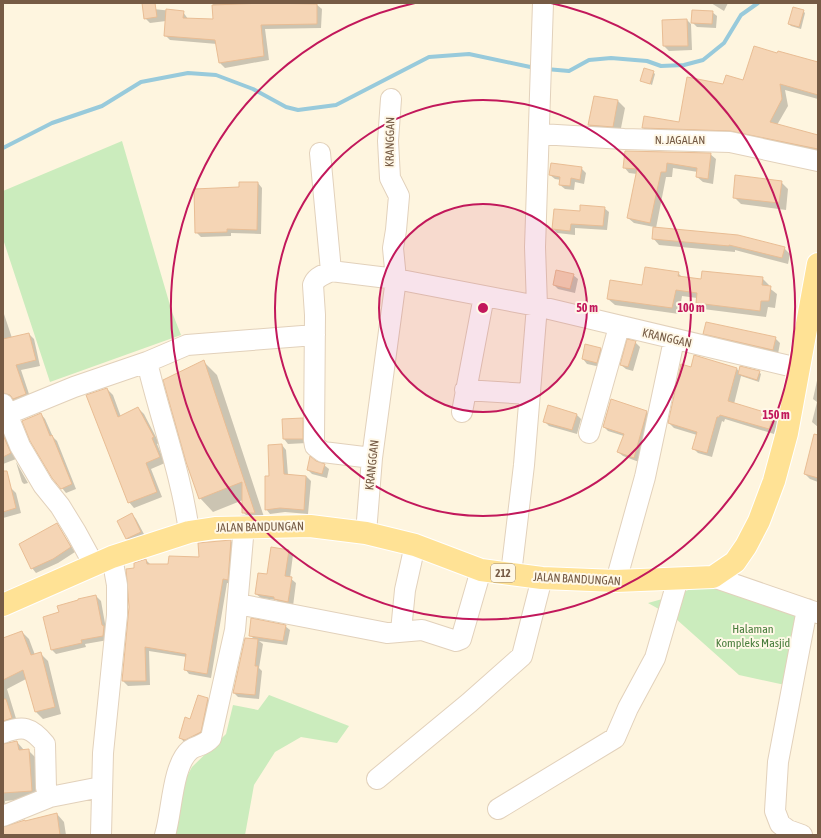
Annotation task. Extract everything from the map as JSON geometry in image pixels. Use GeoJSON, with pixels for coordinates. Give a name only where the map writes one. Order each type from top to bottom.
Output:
{"type":"FeatureCollection","features":[{"type":"Feature","properties":{"kind":"main road"},"geometry":{"type":"LineString","coordinates":[[713,577],[735,562],[746,546],[759,521],[774,481],[788,433],[798,368],[815,293],[818,264]]}},
{"type":"Feature","properties":{"kind":"main road","name":"JALAN BANDUNGAN"},"geometry":{"type":"LineString","coordinates":[[3,605],[103,561],[188,532],[244,526],[310,526],[366,533],[415,545],[481,570],[542,578],[616,581],[713,577]]}},
{"type":"Feature","properties":{"kind":"street"},"geometry":{"type":"LineString","coordinates":[[511,574],[520,492],[536,306],[535,247],[540,134],[543,3]]}},
{"type":"Feature","properties":{"kind":"street","name":"KRANGGAN"},"geometry":{"type":"LineString","coordinates":[[366,533],[372,458],[396,279],[393,248],[396,230],[398,196],[390,178],[388,141],[391,99]]}},
{"type":"Feature","properties":{"kind":"street","name":"N. JAGALAN"},"geometry":{"type":"LineString","coordinates":[[540,134],[632,140],[730,142],[818,161]]}},
{"type":"Feature","properties":{"kind":"street"},"geometry":{"type":"LineString","coordinates":[[320,153],[331,271],[319,276],[313,285],[315,335],[315,446],[323,452],[372,458]]}},
{"type":"Feature","properties":{"kind":"street","name":"KRANGGAN"},"geometry":{"type":"LineString","coordinates":[[331,271],[396,279],[536,306],[674,340],[798,368]]}},
{"type":"Feature","properties":{"kind":"street"},"geometry":{"type":"LineString","coordinates":[[462,412],[484,296]]}},
{"type":"Feature","properties":{"kind":"street"},"geometry":{"type":"LineString","coordinates":[[589,433],[619,326]]}},
{"type":"Feature","properties":{"kind":"street"},"geometry":{"type":"LineString","coordinates":[[101,835],[102,787],[117,615],[117,585],[103,561],[68,519],[37,475],[20,446],[4,412],[147,362],[187,345],[315,335]]}},
{"type":"Feature","properties":{"kind":"street"},"geometry":{"type":"LineString","coordinates":[[616,581],[645,477],[674,340]]}},
{"type":"Feature","properties":{"kind":"street"},"geometry":{"type":"LineString","coordinates":[[147,362],[155,398],[177,472],[188,532]]}},
{"type":"Feature","properties":{"kind":"street"},"geometry":{"type":"LineString","coordinates":[[465,390],[529,394]]}},
{"type":"Feature","properties":{"kind":"street"},"geometry":{"type":"LineString","coordinates":[[165,835],[170,820],[174,787],[183,759],[191,749],[202,746],[211,738],[235,630],[244,526]]}},
{"type":"Feature","properties":{"kind":"street"},"geometry":{"type":"LineString","coordinates":[[401,631],[405,590],[415,545]]}},
{"type":"Feature","properties":{"kind":"street"},"geometry":{"type":"LineString","coordinates":[[238,604],[387,633],[422,630],[456,641],[461,639],[481,570]]}},
{"type":"Feature","properties":{"kind":"street"},"geometry":{"type":"LineString","coordinates":[[713,577],[812,611],[778,762],[775,811],[780,824],[788,830],[802,835]]}},
{"type":"Feature","properties":{"kind":"street"},"geometry":{"type":"LineString","coordinates":[[377,779],[469,703],[522,656],[542,578]]}},
{"type":"Feature","properties":{"kind":"street"},"geometry":{"type":"LineString","coordinates":[[498,809],[615,738],[655,658],[678,579]]}},
{"type":"Feature","properties":{"kind":"street"},"geometry":{"type":"LineString","coordinates":[[3,733],[23,728],[30,730],[45,744],[46,788]]}},
{"type":"Feature","properties":{"kind":"street"},"geometry":{"type":"LineString","coordinates":[[3,816],[50,798],[102,787]]}},
{"type":"Feature","properties":{"kind":"green space"},"geometry":{"type":"Polygon","coordinates":[[[122,141],[172,312],[181,335],[50,382],[3,239],[3,191],[122,141]]]}},
{"type":"Feature","properties":{"kind":"green space","name":"Halaman Kompleks Masjid"},"geometry":{"type":"Polygon","coordinates":[[[711,581],[799,611],[785,685],[739,675],[675,618],[648,603],[673,596],[711,581]]]}},
{"type":"Feature","properties":{"kind":"green space"},"geometry":{"type":"Polygon","coordinates":[[[269,695],[349,726],[337,743],[301,737],[275,752],[254,785],[245,835],[172,835],[178,793],[192,767],[226,734],[233,705],[258,710],[269,695]]]}},
{"type":"Feature","properties":{"kind":"building"},"geometry":{"type":"Polygon","coordinates":[[[142,3],[155,3],[157,17],[144,19],[142,3]]]}},
{"type":"Feature","properties":{"kind":"building"},"geometry":{"type":"Polygon","coordinates":[[[265,3],[317,4],[317,24],[261,25],[264,56],[219,63],[215,40],[164,36],[166,9],[184,11],[183,18],[213,19],[212,5],[265,3]]]}},
{"type":"Feature","properties":{"kind":"building"},"geometry":{"type":"Polygon","coordinates":[[[793,7],[804,10],[799,27],[788,24],[793,7]]]}},
{"type":"Feature","properties":{"kind":"building"},"geometry":{"type":"Polygon","coordinates":[[[692,10],[713,11],[712,24],[691,23],[692,10]]]}},
{"type":"Feature","properties":{"kind":"building"},"geometry":{"type":"Polygon","coordinates":[[[687,19],[688,46],[663,46],[662,20],[687,19]]]}},
{"type":"Feature","properties":{"kind":"building"},"geometry":{"type":"Polygon","coordinates":[[[754,46],[777,53],[778,51],[818,62],[818,95],[780,84],[782,99],[770,122],[818,135],[818,149],[730,131],[642,128],[644,116],[679,122],[687,77],[723,84],[726,75],[743,80],[754,46]]]}},
{"type":"Feature","properties":{"kind":"building"},"geometry":{"type":"Polygon","coordinates":[[[644,68],[654,71],[650,84],[640,81],[644,68]]]}},
{"type":"Feature","properties":{"kind":"building"},"geometry":{"type":"Polygon","coordinates":[[[594,96],[618,100],[613,127],[588,125],[594,96]]]}},
{"type":"Feature","properties":{"kind":"building"},"geometry":{"type":"Polygon","coordinates":[[[625,151],[711,153],[708,179],[696,177],[697,168],[667,163],[666,172],[661,172],[650,223],[627,218],[637,169],[623,168],[625,151]]]}},
{"type":"Feature","properties":{"kind":"building"},"geometry":{"type":"Polygon","coordinates":[[[551,163],[582,167],[580,180],[571,178],[570,186],[559,185],[560,177],[549,175],[551,163]]]}},
{"type":"Feature","properties":{"kind":"building"},"geometry":{"type":"Polygon","coordinates":[[[735,175],[782,181],[779,203],[733,198],[735,175]]]}},
{"type":"Feature","properties":{"kind":"building"},"geometry":{"type":"Polygon","coordinates":[[[239,182],[258,182],[257,230],[227,229],[227,232],[195,233],[194,189],[239,187],[239,182]]]}},
{"type":"Feature","properties":{"kind":"building"},"geometry":{"type":"Polygon","coordinates":[[[580,205],[605,207],[603,226],[571,224],[570,231],[552,229],[554,209],[580,211],[580,205]]]}},
{"type":"Feature","properties":{"kind":"building"},"geometry":{"type":"Polygon","coordinates":[[[653,227],[738,235],[785,247],[782,258],[729,245],[652,239],[653,227]]]}},
{"type":"Feature","properties":{"kind":"building"},"geometry":{"type":"Polygon","coordinates":[[[645,267],[679,272],[678,276],[701,279],[702,271],[763,277],[762,285],[771,286],[769,301],[761,301],[760,311],[696,303],[697,293],[676,290],[672,308],[607,299],[610,280],[642,285],[645,267]]]}},
{"type":"Feature","properties":{"kind":"building"},"geometry":{"type":"Polygon","coordinates":[[[556,270],[574,274],[570,289],[553,285],[556,270]]]}},
{"type":"Feature","properties":{"kind":"building"},"geometry":{"type":"Polygon","coordinates":[[[706,322],[776,337],[773,350],[703,334],[706,322]]]}},
{"type":"Feature","properties":{"kind":"building"},"geometry":{"type":"Polygon","coordinates":[[[29,333],[36,360],[16,365],[26,394],[13,399],[10,395],[3,393],[3,339],[29,333]]]}},
{"type":"Feature","properties":{"kind":"building"},"geometry":{"type":"Polygon","coordinates":[[[627,339],[636,341],[628,367],[620,365],[627,339]]]}},
{"type":"Feature","properties":{"kind":"building"},"geometry":{"type":"Polygon","coordinates":[[[585,344],[601,348],[597,363],[582,359],[585,344]]]}},
{"type":"Feature","properties":{"kind":"building"},"geometry":{"type":"Polygon","coordinates":[[[694,355],[737,368],[728,401],[774,415],[769,429],[720,415],[717,417],[707,453],[692,449],[697,432],[668,423],[681,364],[691,367],[694,355]]]}},
{"type":"Feature","properties":{"kind":"building"},"geometry":{"type":"Polygon","coordinates":[[[204,360],[255,513],[242,513],[242,482],[199,499],[186,462],[163,380],[204,360]]]}},
{"type":"Feature","properties":{"kind":"building"},"geometry":{"type":"Polygon","coordinates":[[[740,366],[760,371],[757,380],[738,374],[740,366]]]}},
{"type":"Feature","properties":{"kind":"building"},"geometry":{"type":"Polygon","coordinates":[[[107,388],[118,417],[138,407],[154,437],[152,438],[160,457],[146,463],[157,492],[128,503],[86,395],[107,388]]]}},
{"type":"Feature","properties":{"kind":"building"},"geometry":{"type":"Polygon","coordinates":[[[611,399],[647,411],[634,458],[617,452],[624,434],[603,427],[611,399]]]}},
{"type":"Feature","properties":{"kind":"building"},"geometry":{"type":"Polygon","coordinates":[[[548,405],[577,414],[572,430],[543,422],[548,405]]]}},
{"type":"Feature","properties":{"kind":"building"},"geometry":{"type":"Polygon","coordinates":[[[41,413],[50,436],[52,435],[72,484],[61,489],[52,478],[30,441],[22,421],[41,413]]]}},
{"type":"Feature","properties":{"kind":"building"},"geometry":{"type":"Polygon","coordinates":[[[303,418],[303,439],[283,439],[282,419],[303,418]]]}},
{"type":"Feature","properties":{"kind":"building"},"geometry":{"type":"Polygon","coordinates":[[[814,434],[818,435],[818,478],[804,474],[814,434]]]}},
{"type":"Feature","properties":{"kind":"building"},"geometry":{"type":"Polygon","coordinates":[[[3,435],[11,453],[3,457],[3,435]]]}},
{"type":"Feature","properties":{"kind":"building"},"geometry":{"type":"Polygon","coordinates":[[[282,444],[284,474],[306,476],[304,510],[280,508],[265,510],[265,476],[269,476],[268,445],[282,444]]]}},
{"type":"Feature","properties":{"kind":"building"},"geometry":{"type":"Polygon","coordinates":[[[310,456],[316,461],[325,464],[322,474],[307,470],[310,456]]]}},
{"type":"Feature","properties":{"kind":"building"},"geometry":{"type":"Polygon","coordinates":[[[3,471],[7,471],[16,508],[3,512],[3,471]]]}},
{"type":"Feature","properties":{"kind":"building"},"geometry":{"type":"Polygon","coordinates":[[[132,513],[141,532],[126,539],[117,521],[132,513]]]}},
{"type":"Feature","properties":{"kind":"building"},"geometry":{"type":"Polygon","coordinates":[[[57,523],[71,547],[53,559],[31,569],[19,544],[57,523]]]}},
{"type":"Feature","properties":{"kind":"building"},"geometry":{"type":"Polygon","coordinates":[[[231,540],[228,580],[223,579],[207,674],[184,670],[186,654],[145,647],[146,681],[122,681],[129,607],[126,569],[134,568],[134,563],[146,559],[147,564],[168,564],[169,556],[199,557],[198,543],[231,540]]]}},
{"type":"Feature","properties":{"kind":"building"},"geometry":{"type":"Polygon","coordinates":[[[271,547],[289,550],[285,576],[292,577],[288,602],[274,599],[274,597],[255,594],[258,573],[267,574],[271,547]]]}},
{"type":"Feature","properties":{"kind":"building"},"geometry":{"type":"Polygon","coordinates":[[[96,595],[102,625],[104,626],[103,636],[81,640],[82,643],[51,650],[43,617],[59,612],[57,606],[96,595]]]}},
{"type":"Feature","properties":{"kind":"building"},"geometry":{"type":"Polygon","coordinates":[[[251,618],[286,625],[283,641],[249,636],[251,618]]]}},
{"type":"Feature","properties":{"kind":"building"},"geometry":{"type":"Polygon","coordinates":[[[22,631],[31,655],[41,652],[55,707],[35,712],[23,670],[3,680],[3,638],[22,631]]]}},
{"type":"Feature","properties":{"kind":"building"},"geometry":{"type":"Polygon","coordinates":[[[245,638],[258,639],[255,666],[258,666],[255,695],[233,693],[245,638]]]}},
{"type":"Feature","properties":{"kind":"building"},"geometry":{"type":"Polygon","coordinates":[[[198,695],[208,698],[201,732],[185,740],[179,738],[185,717],[190,719],[198,695]]]}},
{"type":"Feature","properties":{"kind":"building"},"geometry":{"type":"Polygon","coordinates":[[[3,699],[6,699],[12,718],[3,721],[3,699]]]}},
{"type":"Feature","properties":{"kind":"building"},"geometry":{"type":"Polygon","coordinates":[[[17,741],[19,750],[29,749],[32,791],[3,793],[3,744],[17,741]]]}},
{"type":"Feature","properties":{"kind":"building"},"geometry":{"type":"Polygon","coordinates":[[[57,813],[60,835],[3,835],[3,827],[25,820],[57,813]]]}},
{"type":"Feature","properties":{"kind":"waterway"},"geometry":{"type":"LineString","coordinates":[[546,69],[569,71],[589,60],[611,58],[647,61],[661,66],[684,65],[703,60],[724,43],[741,15],[758,3]]}},
{"type":"Feature","properties":{"kind":"waterway"},"geometry":{"type":"LineString","coordinates":[[3,148],[52,123],[102,106],[141,82],[188,73],[216,75],[253,89],[286,107],[298,110],[336,105],[429,57],[469,54],[535,68]]}}]}
